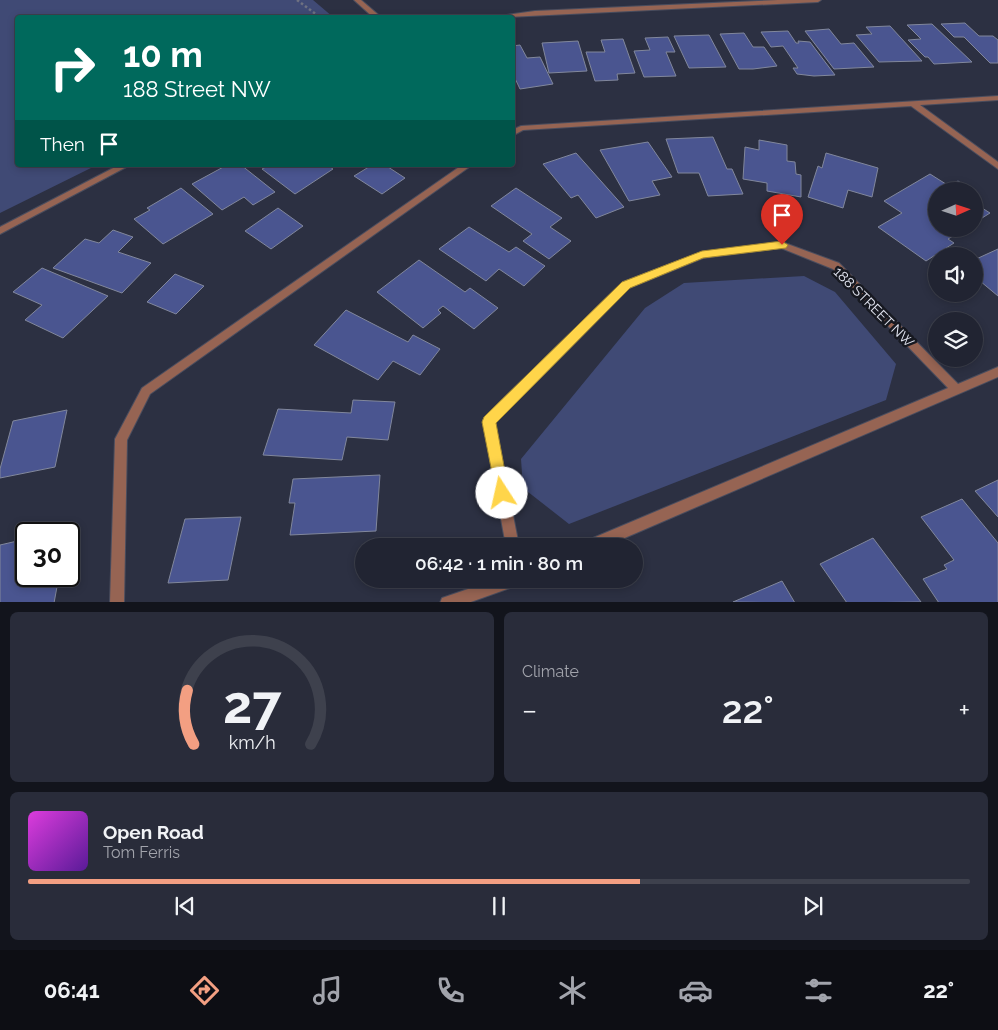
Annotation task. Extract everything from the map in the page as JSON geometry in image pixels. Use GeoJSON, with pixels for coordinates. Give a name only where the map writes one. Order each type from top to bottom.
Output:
{"type":"FeatureCollection","features":[{"type":"Feature","properties":{"kind":"street"},"geometry":{"type":"LineString","coordinates":[[357,0],[375,15]]}},
{"type":"Feature","properties":{"kind":"street"},"geometry":{"type":"LineString","coordinates":[[515,16],[818,0]]}},
{"type":"Feature","properties":{"kind":"street"},"geometry":{"type":"LineString","coordinates":[[515,132],[521,128],[998,98]]}},
{"type":"Feature","properties":{"kind":"street"},"geometry":{"type":"LineString","coordinates":[[914,104],[998,166]]}},
{"type":"Feature","properties":{"kind":"street"},"geometry":{"type":"LineString","coordinates":[[0,231],[122,167]]}},
{"type":"Feature","properties":{"kind":"street"},"geometry":{"type":"LineString","coordinates":[[117,602],[121,439],[146,391],[465,167]]}},
{"type":"Feature","properties":{"kind":"street","name":"188 STREET NW"},"geometry":{"type":"LineString","coordinates":[[511,538],[489,422],[626,285],[702,254],[782,245],[836,266],[956,389]]}},
{"type":"Feature","properties":{"kind":"street"},"geometry":{"type":"LineString","coordinates":[[610,538],[998,372]]}},
{"type":"Feature","properties":{"kind":"street"},"geometry":{"type":"LineString","coordinates":[[447,602],[489,588]]}},
{"type":"Feature","properties":{"kind":"path"},"geometry":{"type":"LineString","coordinates":[[297,0],[317,15]]}},
{"type":"Feature","properties":{"kind":"shaded area"},"geometry":{"type":"Polygon","coordinates":[[[0,0],[313,0],[331,15],[15,15],[15,167],[93,167],[0,213],[0,0]]]}},
{"type":"Feature","properties":{"kind":"shaded area"},"geometry":{"type":"Polygon","coordinates":[[[804,276],[835,292],[896,364],[886,400],[569,524],[523,488],[521,459],[645,308],[684,283],[804,276]]]}},
{"type":"Feature","properties":{"kind":"building"},"geometry":{"type":"Polygon","coordinates":[[[965,23],[979,36],[993,36],[998,40],[998,63],[990,63],[964,37],[954,37],[941,24],[965,23]]]}},
{"type":"Feature","properties":{"kind":"building"},"geometry":{"type":"Polygon","coordinates":[[[932,24],[972,62],[934,64],[908,40],[921,39],[907,25],[932,24]]]}},
{"type":"Feature","properties":{"kind":"building"},"geometry":{"type":"Polygon","coordinates":[[[890,26],[922,61],[879,62],[856,35],[872,34],[866,27],[890,26]]]}},
{"type":"Feature","properties":{"kind":"building"},"geometry":{"type":"Polygon","coordinates":[[[829,29],[841,44],[854,43],[874,67],[834,69],[805,31],[829,29]]]}},
{"type":"Feature","properties":{"kind":"building"},"geometry":{"type":"Polygon","coordinates":[[[788,31],[796,43],[799,43],[798,41],[810,42],[835,75],[814,76],[797,74],[793,68],[798,68],[783,46],[771,47],[761,32],[788,31]]]}},
{"type":"Feature","properties":{"kind":"building"},"geometry":{"type":"Polygon","coordinates":[[[744,33],[753,47],[764,47],[777,66],[739,69],[720,34],[744,33]]]}},
{"type":"Feature","properties":{"kind":"building"},"geometry":{"type":"Polygon","coordinates":[[[709,35],[726,67],[689,68],[674,36],[709,35]]]}},
{"type":"Feature","properties":{"kind":"building"},"geometry":{"type":"Polygon","coordinates":[[[668,37],[675,52],[666,52],[676,76],[644,77],[634,51],[650,50],[645,38],[668,37]]]}},
{"type":"Feature","properties":{"kind":"building"},"geometry":{"type":"Polygon","coordinates":[[[623,39],[635,73],[617,74],[618,80],[595,81],[586,52],[605,52],[601,40],[623,39]]]}},
{"type":"Feature","properties":{"kind":"building"},"geometry":{"type":"Polygon","coordinates":[[[578,41],[587,71],[549,73],[542,43],[578,41]]]}},
{"type":"Feature","properties":{"kind":"building"},"geometry":{"type":"Polygon","coordinates":[[[520,45],[527,58],[540,57],[553,84],[520,89],[515,78],[515,46],[520,45]]]}},
{"type":"Feature","properties":{"kind":"building"},"geometry":{"type":"Polygon","coordinates":[[[713,137],[727,169],[732,169],[743,194],[708,196],[699,173],[678,173],[666,139],[713,137]]]}},
{"type":"Feature","properties":{"kind":"building"},"geometry":{"type":"Polygon","coordinates":[[[759,140],[787,145],[787,161],[795,162],[796,174],[801,175],[801,197],[767,191],[767,183],[743,179],[745,147],[759,150],[759,140]]]}},
{"type":"Feature","properties":{"kind":"building"},"geometry":{"type":"Polygon","coordinates":[[[648,142],[672,177],[652,181],[660,195],[629,201],[600,150],[648,142]]]}},
{"type":"Feature","properties":{"kind":"building"},"geometry":{"type":"Polygon","coordinates":[[[576,153],[624,207],[596,218],[578,195],[571,198],[543,164],[576,153]]]}},
{"type":"Feature","properties":{"kind":"building"},"geometry":{"type":"Polygon","coordinates":[[[826,153],[878,168],[872,197],[848,190],[843,208],[808,197],[818,166],[822,168],[826,153]]]}},
{"type":"Feature","properties":{"kind":"building"},"geometry":{"type":"Polygon","coordinates":[[[223,167],[244,167],[275,192],[253,205],[244,197],[222,210],[192,184],[223,167]]]}},
{"type":"Feature","properties":{"kind":"building"},"geometry":{"type":"Polygon","coordinates":[[[266,167],[330,167],[333,169],[295,194],[262,169],[266,167]]]}},
{"type":"Feature","properties":{"kind":"building"},"geometry":{"type":"Polygon","coordinates":[[[369,167],[388,167],[405,178],[382,194],[354,176],[369,167]]]}},
{"type":"Feature","properties":{"kind":"building"},"geometry":{"type":"Polygon","coordinates":[[[930,174],[943,182],[928,182],[928,238],[950,238],[948,239],[954,243],[948,247],[928,247],[928,260],[926,261],[878,227],[902,213],[884,201],[930,174]]]}},
{"type":"Feature","properties":{"kind":"building"},"geometry":{"type":"Polygon","coordinates":[[[181,188],[213,214],[163,244],[134,219],[150,210],[147,208],[181,188]]]}},
{"type":"Feature","properties":{"kind":"building"},"geometry":{"type":"Polygon","coordinates":[[[516,188],[562,218],[550,227],[571,241],[549,259],[523,241],[532,234],[491,206],[516,188]]]}},
{"type":"Feature","properties":{"kind":"building"},"geometry":{"type":"Polygon","coordinates":[[[278,208],[303,226],[271,249],[245,231],[278,208]]]}},
{"type":"Feature","properties":{"kind":"building"},"geometry":{"type":"Polygon","coordinates":[[[983,209],[990,213],[983,217],[983,209]]]}},
{"type":"Feature","properties":{"kind":"building"},"geometry":{"type":"Polygon","coordinates":[[[469,227],[509,252],[516,247],[545,266],[524,286],[499,269],[486,281],[439,249],[469,227]]]}},
{"type":"Feature","properties":{"kind":"building"},"geometry":{"type":"Polygon","coordinates":[[[113,230],[133,237],[118,252],[151,263],[122,293],[53,268],[85,239],[99,243],[113,230]]]}},
{"type":"Feature","properties":{"kind":"building"},"geometry":{"type":"Polygon","coordinates":[[[998,249],[998,296],[983,284],[983,256],[998,249]]]}},
{"type":"Feature","properties":{"kind":"building"},"geometry":{"type":"Polygon","coordinates":[[[419,260],[465,292],[470,288],[498,308],[474,329],[443,306],[438,310],[441,313],[423,328],[377,292],[419,260]]]}},
{"type":"Feature","properties":{"kind":"building"},"geometry":{"type":"Polygon","coordinates":[[[42,268],[108,296],[63,338],[25,320],[42,305],[13,292],[42,268]]]}},
{"type":"Feature","properties":{"kind":"building"},"geometry":{"type":"Polygon","coordinates":[[[175,274],[204,286],[176,314],[147,302],[175,274]]]}},
{"type":"Feature","properties":{"kind":"building"},"geometry":{"type":"Polygon","coordinates":[[[346,310],[408,342],[413,335],[440,349],[420,375],[393,361],[378,380],[314,345],[346,310]]]}},
{"type":"Feature","properties":{"kind":"building"},"geometry":{"type":"Polygon","coordinates":[[[353,400],[395,402],[388,440],[347,437],[342,460],[263,455],[278,409],[351,413],[353,400]]]}},
{"type":"Feature","properties":{"kind":"building"},"geometry":{"type":"Polygon","coordinates":[[[67,410],[55,467],[0,478],[0,469],[13,421],[67,410]]]}},
{"type":"Feature","properties":{"kind":"building"},"geometry":{"type":"Polygon","coordinates":[[[380,475],[376,531],[290,535],[295,503],[289,503],[293,479],[380,475]]]}},
{"type":"Feature","properties":{"kind":"building"},"geometry":{"type":"Polygon","coordinates":[[[998,480],[998,517],[975,491],[998,480]]]}},
{"type":"Feature","properties":{"kind":"building"},"geometry":{"type":"Polygon","coordinates":[[[962,499],[998,543],[998,602],[938,602],[923,579],[947,569],[944,565],[954,560],[921,517],[962,499]]]}},
{"type":"Feature","properties":{"kind":"building"},"geometry":{"type":"Polygon","coordinates":[[[241,517],[228,580],[168,583],[185,519],[241,517]]]}},
{"type":"Feature","properties":{"kind":"building"},"geometry":{"type":"Polygon","coordinates":[[[873,538],[921,602],[846,602],[820,564],[873,538]]]}},
{"type":"Feature","properties":{"kind":"building"},"geometry":{"type":"Polygon","coordinates":[[[15,542],[15,587],[57,587],[54,602],[0,602],[0,545],[15,542]]]}},
{"type":"Feature","properties":{"kind":"building"},"geometry":{"type":"Polygon","coordinates":[[[782,581],[794,602],[733,602],[782,581]]]}},
{"type":"Feature","properties":{"kind":"route"},"geometry":{"type":"LineString","coordinates":[[502,493],[489,422],[626,285],[702,254],[782,245]]}}]}
